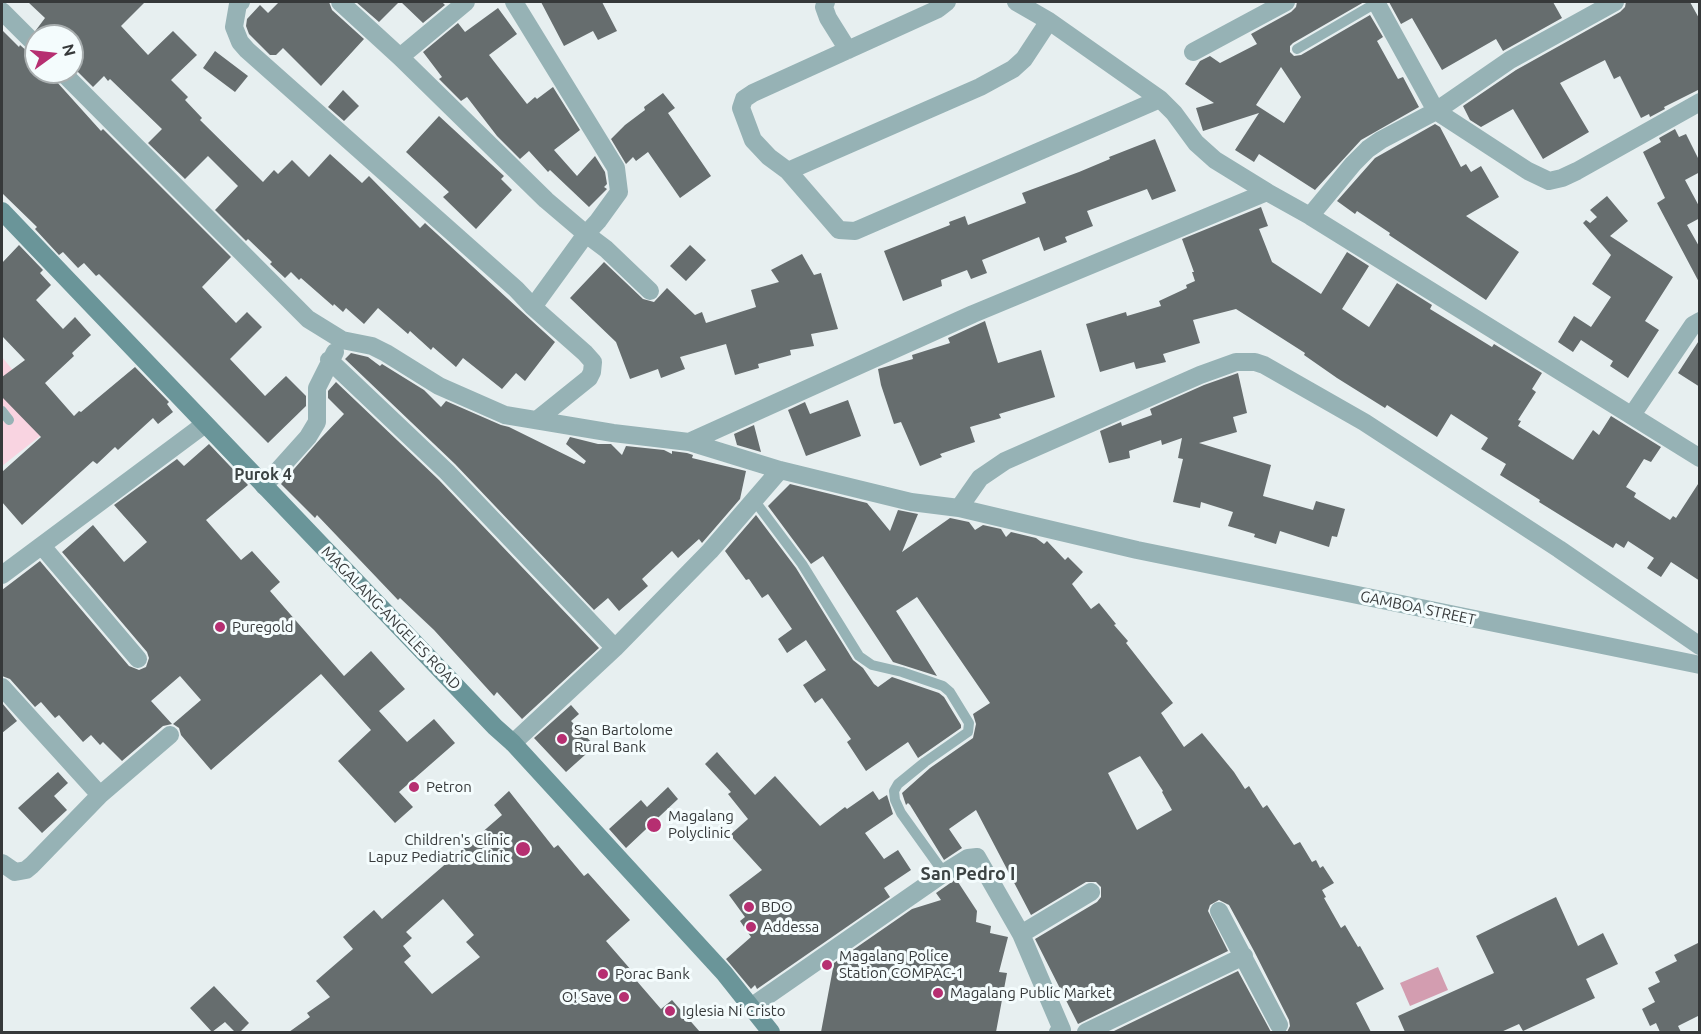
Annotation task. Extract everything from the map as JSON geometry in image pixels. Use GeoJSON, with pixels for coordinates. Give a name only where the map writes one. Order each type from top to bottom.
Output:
{"type":"FeatureCollection","features":[{"type":"Feature","properties":{"kind":"main road","name":"MAGALANG-ANGELES ROAD"},"geometry":{"type":"LineString","coordinates":[[2,211],[495,727],[513,743],[724,973],[771,1032]]}},
{"type":"Feature","properties":{"kind":"street"},"geometry":{"type":"LineString","coordinates":[[241,2],[238,4],[234,27],[240,42],[516,289],[593,362],[594,367],[589,378],[538,419]]}},
{"type":"Feature","properties":{"kind":"street"},"geometry":{"type":"LineString","coordinates":[[340,2],[400,57],[546,200],[606,249],[650,291]]}},
{"type":"Feature","properties":{"kind":"street"},"geometry":{"type":"LineString","coordinates":[[400,57],[466,2]]}},
{"type":"Feature","properties":{"kind":"street"},"geometry":{"type":"LineString","coordinates":[[514,2],[616,168],[619,192],[533,307]]}},
{"type":"Feature","properties":{"kind":"street"},"geometry":{"type":"LineString","coordinates":[[826,2],[824,7],[828,18],[848,50]]}},
{"type":"Feature","properties":{"kind":"street"},"geometry":{"type":"LineString","coordinates":[[947,2],[938,9],[744,99],[741,108],[753,140],[770,158],[788,171],[839,230],[855,231],[1160,99]]}},
{"type":"Feature","properties":{"kind":"street"},"geometry":{"type":"LineString","coordinates":[[1016,2],[1048,21],[1160,99],[1196,142],[1215,160],[1310,216],[1700,458]]}},
{"type":"Feature","properties":{"kind":"street"},"geometry":{"type":"LineString","coordinates":[[1193,52],[1286,2]]}},
{"type":"Feature","properties":{"kind":"street"},"geometry":{"type":"LineString","coordinates":[[1376,2],[1436,111],[1528,171],[1549,181],[1577,171],[1700,102]]}},
{"type":"Feature","properties":{"kind":"street"},"geometry":{"type":"LineString","coordinates":[[1310,216],[1368,149],[1436,111],[1510,60],[1615,2]]}},
{"type":"Feature","properties":{"kind":"street"},"geometry":{"type":"LineString","coordinates":[[2,11],[24,33]]}},
{"type":"Feature","properties":{"kind":"street"},"geometry":{"type":"LineString","coordinates":[[788,171],[980,87],[1013,69],[1024,59],[1048,21]]}},
{"type":"Feature","properties":{"kind":"street"},"geometry":{"type":"LineString","coordinates":[[74,84],[308,319],[342,340],[329,360],[317,388],[317,422],[308,437],[264,486]]}},
{"type":"Feature","properties":{"kind":"street"},"geometry":{"type":"LineString","coordinates":[[689,442],[973,314],[1268,192]]}},
{"type":"Feature","properties":{"kind":"street"},"geometry":{"type":"LineString","coordinates":[[1632,415],[1697,325]]}},
{"type":"Feature","properties":{"kind":"street","name":"GAMBOA STREET"},"geometry":{"type":"LineString","coordinates":[[342,340],[372,346],[387,352],[439,386],[505,415],[613,433],[689,442],[780,470],[911,502],[959,508],[1137,550],[1700,665]]}},
{"type":"Feature","properties":{"kind":"street"},"geometry":{"type":"LineString","coordinates":[[329,360],[447,472],[615,648]]}},
{"type":"Feature","properties":{"kind":"street"},"geometry":{"type":"LineString","coordinates":[[959,508],[980,478],[1005,461],[1200,375],[1236,362],[1255,362],[1364,422],[1559,549],[1700,646]]}},
{"type":"Feature","properties":{"kind":"street"},"geometry":{"type":"LineString","coordinates":[[2,575],[205,424]]}},
{"type":"Feature","properties":{"kind":"street"},"geometry":{"type":"LineString","coordinates":[[513,743],[615,648],[710,551],[780,470]]}},
{"type":"Feature","properties":{"kind":"street"},"geometry":{"type":"LineString","coordinates":[[42,546],[138,659]]}},
{"type":"Feature","properties":{"kind":"street"},"geometry":{"type":"LineString","coordinates":[[2,687],[100,795]]}},
{"type":"Feature","properties":{"kind":"street"},"geometry":{"type":"LineString","coordinates":[[2,863],[15,872],[32,866],[100,795],[170,735]]}},
{"type":"Feature","properties":{"kind":"street"},"geometry":{"type":"LineString","coordinates":[[752,1007],[944,873],[968,858],[977,857],[1021,934],[1063,1032]]}},
{"type":"Feature","properties":{"kind":"street"},"geometry":{"type":"LineString","coordinates":[[1021,934],[1091,892]]}},
{"type":"Feature","properties":{"kind":"street"},"geometry":{"type":"LineString","coordinates":[[1219,911],[1280,1025]]}},
{"type":"Feature","properties":{"kind":"street"},"geometry":{"type":"LineString","coordinates":[[1086,1032],[1244,956]]}},
{"type":"Feature","properties":{"kind":"lane"},"geometry":{"type":"LineString","coordinates":[[1297,49],[1376,2]]}},
{"type":"Feature","properties":{"kind":"lane"},"geometry":{"type":"LineString","coordinates":[[2,411],[9,420]]}},
{"type":"Feature","properties":{"kind":"lane"},"geometry":{"type":"LineString","coordinates":[[754,500],[802,564],[859,656],[872,665],[943,686],[950,692],[969,723],[968,732],[925,762],[898,784],[894,791],[901,813],[944,873]]}},
{"type":"Feature","properties":{"kind":"shaded area"},"geometry":{"type":"Polygon","coordinates":[[[2,357],[53,419],[44,433],[2,466],[2,357]]]}},
{"type":"Feature","properties":{"kind":"shaded area"},"geometry":{"type":"Polygon","coordinates":[[[1438,967],[1448,990],[1410,1006],[1400,983],[1438,967]]]}},
{"type":"Feature","properties":{"kind":"building"},"geometry":{"type":"Polygon","coordinates":[[[28,2],[145,2],[121,26],[148,55],[173,31],[197,55],[171,80],[188,97],[185,100],[202,118],[200,120],[263,182],[274,170],[278,174],[292,160],[309,177],[330,154],[362,183],[369,176],[420,228],[425,223],[555,342],[525,381],[516,373],[502,389],[463,358],[456,367],[433,347],[431,350],[410,331],[408,334],[378,308],[364,324],[346,308],[343,312],[334,304],[333,306],[291,272],[285,278],[270,264],[272,262],[248,239],[246,241],[215,210],[238,186],[208,156],[185,179],[148,143],[162,129],[110,79],[108,81],[104,76],[93,87],[84,78],[84,24],[40,24],[45,18],[28,2]]]}},
{"type":"Feature","properties":{"kind":"building"},"geometry":{"type":"Polygon","coordinates":[[[279,2],[329,2],[332,10],[364,39],[321,86],[283,48],[276,55],[270,55],[249,34],[246,26],[247,19],[260,5],[268,13],[279,2]]]}},
{"type":"Feature","properties":{"kind":"building"},"geometry":{"type":"Polygon","coordinates":[[[356,2],[399,2],[379,22],[356,2]]]}},
{"type":"Feature","properties":{"kind":"building"},"geometry":{"type":"Polygon","coordinates":[[[401,2],[442,2],[445,5],[423,23],[401,2]]]}},
{"type":"Feature","properties":{"kind":"building"},"geometry":{"type":"Polygon","coordinates":[[[541,2],[602,2],[617,31],[598,40],[593,31],[564,46],[541,2]]]}},
{"type":"Feature","properties":{"kind":"building"},"geometry":{"type":"Polygon","coordinates":[[[1297,2],[1364,2],[1293,43],[1290,46],[1290,52],[1294,56],[1301,55],[1370,15],[1383,37],[1377,41],[1398,79],[1403,77],[1419,107],[1361,140],[1315,190],[1259,154],[1254,162],[1235,150],[1259,113],[1203,131],[1196,108],[1214,103],[1185,84],[1200,61],[1210,56],[1220,63],[1257,44],[1251,34],[1296,7],[1297,2]],[[1281,67],[1256,105],[1284,123],[1301,97],[1281,67]]]}},
{"type":"Feature","properties":{"kind":"building"},"geometry":{"type":"Polygon","coordinates":[[[1389,2],[1553,2],[1562,18],[1503,51],[1496,39],[1442,70],[1412,18],[1401,24],[1389,2]]]}},
{"type":"Feature","properties":{"kind":"building"},"geometry":{"type":"Polygon","coordinates":[[[1626,2],[1690,2],[1700,20],[1700,89],[1664,107],[1665,109],[1650,117],[1649,114],[1641,118],[1620,76],[1614,79],[1605,60],[1560,83],[1589,132],[1543,159],[1513,109],[1481,127],[1470,120],[1463,106],[1516,70],[1620,12],[1626,2]]]}},
{"type":"Feature","properties":{"kind":"building"},"geometry":{"type":"Polygon","coordinates":[[[498,8],[517,34],[489,55],[527,104],[553,87],[580,130],[554,150],[577,176],[595,156],[605,172],[607,184],[604,187],[607,189],[589,207],[550,170],[548,172],[529,151],[520,159],[497,136],[467,97],[461,101],[439,79],[442,77],[423,52],[458,23],[465,32],[498,8]]]}},
{"type":"Feature","properties":{"kind":"building"},"geometry":{"type":"Polygon","coordinates":[[[2,30],[19,47],[20,45],[24,49],[24,84],[59,84],[101,131],[103,129],[231,257],[202,287],[236,323],[247,312],[262,327],[230,359],[265,396],[286,376],[306,396],[306,406],[268,443],[99,274],[96,276],[84,263],[78,268],[63,252],[59,255],[35,229],[37,227],[2,193],[2,30]]]}},
{"type":"Feature","properties":{"kind":"building"},"geometry":{"type":"Polygon","coordinates":[[[215,51],[248,76],[235,92],[203,68],[215,51]]]}},
{"type":"Feature","properties":{"kind":"building"},"geometry":{"type":"Polygon","coordinates":[[[343,90],[359,106],[344,121],[328,107],[343,90]]]}},
{"type":"Feature","properties":{"kind":"building"},"geometry":{"type":"Polygon","coordinates":[[[663,93],[675,108],[668,113],[711,176],[680,198],[648,152],[636,161],[633,157],[626,164],[611,139],[645,110],[644,107],[663,93]]]}},
{"type":"Feature","properties":{"kind":"building"},"geometry":{"type":"Polygon","coordinates":[[[439,116],[504,176],[501,179],[512,190],[476,229],[443,197],[449,192],[406,152],[439,116]]]}},
{"type":"Feature","properties":{"kind":"building"},"geometry":{"type":"Polygon","coordinates":[[[1435,124],[1440,127],[1461,167],[1466,164],[1471,172],[1481,166],[1499,197],[1466,216],[1519,252],[1486,300],[1357,211],[1355,214],[1337,201],[1375,158],[1435,124]]]}},
{"type":"Feature","properties":{"kind":"building"},"geometry":{"type":"Polygon","coordinates":[[[1675,129],[1679,137],[1686,134],[1700,162],[1700,172],[1685,180],[1700,208],[1700,218],[1687,225],[1700,248],[1700,284],[1657,203],[1665,198],[1643,152],[1661,142],[1659,138],[1675,129]]]}},
{"type":"Feature","properties":{"kind":"building"},"geometry":{"type":"Polygon","coordinates":[[[1155,139],[1176,191],[1152,200],[1147,189],[1087,211],[1093,226],[1065,237],[1067,242],[1044,251],[1039,237],[982,260],[987,273],[971,279],[967,270],[941,280],[942,286],[903,301],[884,251],[950,225],[949,222],[965,216],[968,225],[1026,203],[1022,193],[1079,172],[1110,159],[1109,157],[1155,139]]]}},
{"type":"Feature","properties":{"kind":"building"},"geometry":{"type":"Polygon","coordinates":[[[1607,196],[1628,221],[1610,236],[1673,277],[1645,321],[1659,330],[1628,378],[1610,366],[1613,361],[1581,340],[1573,352],[1558,342],[1574,316],[1591,327],[1611,297],[1592,284],[1611,255],[1583,223],[1586,220],[1590,223],[1597,217],[1590,210],[1607,196]]]}},
{"type":"Feature","properties":{"kind":"building"},"geometry":{"type":"Polygon","coordinates":[[[1261,207],[1268,226],[1259,229],[1272,262],[1321,294],[1347,252],[1369,266],[1342,309],[1369,327],[1397,283],[1432,305],[1430,309],[1492,347],[1494,344],[1542,373],[1532,389],[1536,392],[1518,420],[1521,421],[1518,426],[1573,460],[1593,430],[1599,435],[1611,416],[1661,447],[1651,462],[1644,459],[1626,487],[1636,493],[1634,497],[1670,520],[1673,516],[1676,518],[1700,481],[1700,581],[1671,562],[1661,577],[1647,568],[1654,558],[1628,541],[1624,548],[1616,543],[1613,548],[1539,502],[1540,500],[1500,475],[1506,464],[1481,449],[1488,438],[1451,414],[1437,437],[1387,405],[1385,408],[1337,378],[1304,355],[1305,353],[1236,309],[1193,320],[1200,343],[1163,354],[1166,362],[1136,369],[1134,362],[1100,372],[1086,324],[1126,312],[1127,316],[1161,306],[1159,301],[1187,288],[1186,285],[1195,281],[1182,239],[1261,207]]]}},
{"type":"Feature","properties":{"kind":"building"},"geometry":{"type":"Polygon","coordinates":[[[19,245],[43,270],[40,273],[51,285],[36,300],[63,329],[75,317],[91,335],[72,353],[74,356],[45,383],[74,416],[135,367],[169,402],[167,404],[173,412],[158,424],[153,418],[118,450],[115,447],[97,464],[93,461],[22,525],[2,502],[2,472],[41,437],[2,397],[2,377],[25,360],[2,336],[2,263],[19,245]]]}},
{"type":"Feature","properties":{"kind":"building"},"geometry":{"type":"Polygon","coordinates":[[[690,245],[706,260],[686,281],[670,266],[690,245]]]}},
{"type":"Feature","properties":{"kind":"building"},"geometry":{"type":"Polygon","coordinates":[[[802,254],[814,275],[821,273],[838,329],[811,334],[814,346],[790,350],[791,355],[758,364],[759,368],[735,375],[726,344],[680,357],[685,369],[661,378],[658,369],[630,379],[616,342],[570,298],[604,262],[643,299],[654,302],[667,288],[695,315],[702,312],[706,323],[756,307],[751,290],[779,282],[771,270],[802,254]]]}},
{"type":"Feature","properties":{"kind":"building"},"geometry":{"type":"Polygon","coordinates":[[[985,321],[998,363],[1041,350],[1055,397],[999,414],[1001,418],[970,427],[975,442],[940,454],[942,457],[920,466],[901,422],[894,424],[878,369],[913,359],[912,355],[950,343],[948,338],[985,321]]]}},
{"type":"Feature","properties":{"kind":"building"},"geometry":{"type":"Polygon","coordinates":[[[1700,339],[1700,387],[1678,373],[1700,339]]]}},
{"type":"Feature","properties":{"kind":"building"},"geometry":{"type":"Polygon","coordinates":[[[351,353],[368,357],[380,366],[382,364],[424,390],[441,407],[446,401],[509,427],[584,464],[586,461],[566,444],[570,437],[598,444],[611,444],[622,455],[626,446],[664,450],[672,454],[672,451],[687,453],[693,455],[692,458],[746,471],[740,499],[702,543],[699,539],[678,558],[672,551],[642,579],[648,586],[619,611],[608,598],[594,610],[455,464],[345,359],[351,353]]]}},
{"type":"Feature","properties":{"kind":"building"},"geometry":{"type":"Polygon","coordinates":[[[1238,373],[1247,413],[1233,417],[1237,432],[1199,443],[1271,465],[1263,496],[1313,510],[1316,501],[1345,509],[1337,537],[1332,536],[1329,547],[1280,531],[1276,544],[1254,537],[1255,534],[1228,526],[1233,512],[1201,502],[1200,508],[1173,502],[1183,459],[1178,458],[1182,438],[1162,445],[1161,440],[1129,451],[1130,458],[1109,463],[1100,431],[1121,422],[1122,426],[1152,415],[1150,409],[1238,373]]]}},
{"type":"Feature","properties":{"kind":"building"},"geometry":{"type":"Polygon","coordinates":[[[336,382],[439,480],[599,648],[522,719],[497,692],[494,696],[434,630],[400,598],[398,600],[317,515],[315,518],[281,484],[344,414],[328,398],[328,391],[336,382]]]}},
{"type":"Feature","properties":{"kind":"building"},"geometry":{"type":"Polygon","coordinates":[[[848,400],[861,436],[806,456],[788,410],[805,402],[810,414],[848,400]]]}},
{"type":"Feature","properties":{"kind":"building"},"geometry":{"type":"Polygon","coordinates":[[[754,425],[761,452],[737,445],[734,434],[754,425]]]}},
{"type":"Feature","properties":{"kind":"building"},"geometry":{"type":"Polygon","coordinates":[[[209,444],[248,485],[206,520],[241,560],[252,551],[280,582],[270,591],[344,676],[371,651],[405,689],[379,711],[407,742],[434,719],[455,743],[399,792],[413,807],[395,823],[338,761],[371,730],[321,674],[211,770],[181,735],[179,728],[173,724],[201,700],[180,676],[151,701],[172,724],[163,726],[122,761],[103,742],[100,745],[91,735],[83,742],[59,715],[55,718],[41,702],[35,707],[10,679],[2,676],[2,590],[40,561],[129,666],[139,670],[146,667],[149,658],[147,652],[62,552],[93,525],[124,562],[147,542],[114,505],[177,459],[184,466],[209,444]]]}},
{"type":"Feature","properties":{"kind":"building"},"geometry":{"type":"Polygon","coordinates":[[[790,484],[867,503],[890,531],[898,510],[918,514],[902,552],[950,518],[969,522],[975,530],[983,525],[1001,529],[1006,537],[1011,532],[1036,538],[1044,544],[1047,541],[1065,560],[1068,557],[1083,572],[1072,584],[1091,609],[1099,603],[1128,641],[1126,643],[1173,703],[1161,713],[1184,747],[1202,733],[1245,789],[1249,786],[1263,808],[1267,805],[1294,845],[1300,842],[1312,862],[1316,860],[1320,868],[1323,866],[1334,883],[1322,890],[1326,897],[1324,898],[1341,928],[1345,925],[1358,947],[1360,946],[1384,989],[1356,1003],[1371,1032],[1287,1032],[1290,1026],[1289,1020],[1254,951],[1229,905],[1219,900],[1210,905],[1208,911],[1228,951],[1078,1024],[1035,939],[1097,902],[1101,897],[1101,887],[1096,882],[1086,882],[1031,915],[976,810],[949,829],[962,848],[944,860],[910,805],[908,803],[906,805],[902,793],[930,768],[973,738],[976,724],[973,714],[990,703],[917,597],[896,611],[937,676],[893,662],[823,556],[811,564],[768,506],[790,484]],[[1140,756],[1108,773],[1137,830],[1172,810],[1163,791],[1140,756]]]}},
{"type":"Feature","properties":{"kind":"building"},"geometry":{"type":"Polygon","coordinates":[[[756,515],[796,568],[853,660],[863,668],[874,684],[878,687],[892,677],[939,693],[944,697],[961,728],[918,758],[908,742],[866,771],[847,742],[851,739],[822,698],[815,703],[803,685],[826,670],[806,640],[787,653],[778,639],[792,629],[768,594],[762,598],[725,551],[756,515]]]}},
{"type":"Feature","properties":{"kind":"building"},"geometry":{"type":"Polygon","coordinates":[[[2,703],[17,721],[2,733],[2,703]]]}},
{"type":"Feature","properties":{"kind":"building","name":"San Bartolome Rural Bank"},"geometry":{"type":"Polygon","coordinates":[[[571,705],[579,714],[571,721],[595,746],[566,772],[534,738],[571,705]]]}},
{"type":"Feature","properties":{"kind":"building"},"geometry":{"type":"Polygon","coordinates":[[[717,752],[755,795],[775,776],[820,826],[845,807],[847,809],[873,791],[879,800],[887,795],[893,814],[865,833],[884,859],[898,850],[911,870],[884,888],[890,897],[757,989],[755,985],[751,989],[726,959],[751,937],[740,921],[745,917],[729,895],[762,870],[730,835],[748,819],[728,794],[731,792],[705,764],[717,752]]]}},
{"type":"Feature","properties":{"kind":"building"},"geometry":{"type":"Polygon","coordinates":[[[58,772],[68,783],[54,796],[67,810],[42,833],[18,808],[58,772]]]}},
{"type":"Feature","properties":{"kind":"building"},"geometry":{"type":"Polygon","coordinates":[[[668,787],[678,799],[626,848],[609,829],[641,800],[647,807],[668,787]]]}},
{"type":"Feature","properties":{"kind":"building"},"geometry":{"type":"Polygon","coordinates":[[[509,791],[554,848],[558,845],[584,876],[588,873],[630,920],[606,941],[661,1009],[672,1000],[700,1032],[289,1032],[310,1017],[307,1013],[330,997],[316,981],[353,949],[343,937],[374,910],[382,919],[502,815],[494,805],[509,791]],[[443,899],[406,932],[412,938],[403,946],[411,956],[404,962],[432,994],[480,957],[466,942],[474,935],[443,899]]]}},
{"type":"Feature","properties":{"kind":"building"},"geometry":{"type":"Polygon","coordinates":[[[956,879],[977,911],[976,922],[991,926],[990,933],[1008,937],[999,972],[1007,973],[996,1032],[821,1032],[834,963],[912,909],[941,900],[936,893],[956,879]]]}},
{"type":"Feature","properties":{"kind":"building"},"geometry":{"type":"Polygon","coordinates":[[[1556,897],[1578,946],[1603,933],[1618,964],[1586,979],[1595,998],[1523,1031],[1519,1024],[1501,1032],[1405,1032],[1398,1016],[1494,973],[1476,936],[1556,897]]]}},
{"type":"Feature","properties":{"kind":"building"},"geometry":{"type":"Polygon","coordinates":[[[1700,942],[1700,1015],[1678,1026],[1681,1032],[1660,1032],[1656,1023],[1650,1026],[1642,1009],[1655,1002],[1648,988],[1660,982],[1655,972],[1677,961],[1674,955],[1700,942]]]}},
{"type":"Feature","properties":{"kind":"building"},"geometry":{"type":"Polygon","coordinates":[[[1238,971],[1271,1032],[1114,1032],[1114,1031],[1238,971]]]}},
{"type":"Feature","properties":{"kind":"building"},"geometry":{"type":"Polygon","coordinates":[[[214,986],[249,1023],[240,1032],[235,1032],[225,1022],[212,1032],[190,1008],[214,986]]]}},
{"type":"Feature","properties":{"kind":"place","name":"Puregold"},"geometry":{"type":"Point","coordinates":[220,627]}},
{"type":"Feature","properties":{"kind":"place","name":"San Bartolome Rural Bank"},"geometry":{"type":"Point","coordinates":[562,739]}},
{"type":"Feature","properties":{"kind":"place","name":"Petron"},"geometry":{"type":"Point","coordinates":[414,787]}},
{"type":"Feature","properties":{"kind":"place","name":"Magalang Polyclinic"},"geometry":{"type":"Point","coordinates":[654,825]}},
{"type":"Feature","properties":{"kind":"place","name":"Children's Clinic Lapuz Pediatric Clinic"},"geometry":{"type":"Point","coordinates":[523,849]}},
{"type":"Feature","properties":{"kind":"place","name":"BDO"},"geometry":{"type":"Point","coordinates":[749,907]}},
{"type":"Feature","properties":{"kind":"place","name":"Addessa"},"geometry":{"type":"Point","coordinates":[751,927]}},
{"type":"Feature","properties":{"kind":"place","name":"Magalang Police Station COMPAC-1"},"geometry":{"type":"Point","coordinates":[827,965]}},
{"type":"Feature","properties":{"kind":"place","name":"Porac Bank"},"geometry":{"type":"Point","coordinates":[603,974]}},
{"type":"Feature","properties":{"kind":"place","name":"Magalang Public Market"},"geometry":{"type":"Point","coordinates":[938,993]}},
{"type":"Feature","properties":{"kind":"place","name":"O! Save"},"geometry":{"type":"Point","coordinates":[624,997]}},
{"type":"Feature","properties":{"kind":"place","name":"Iglesia Ni Cristo"},"geometry":{"type":"Point","coordinates":[670,1011]}},
{"type":"Feature","properties":{"kind":"district","name":"Purok 4"},"geometry":{"type":"Point","coordinates":[263,475]}},
{"type":"Feature","properties":{"kind":"district","name":"San Pedro I"},"geometry":{"type":"Point","coordinates":[968,874]}}]}
